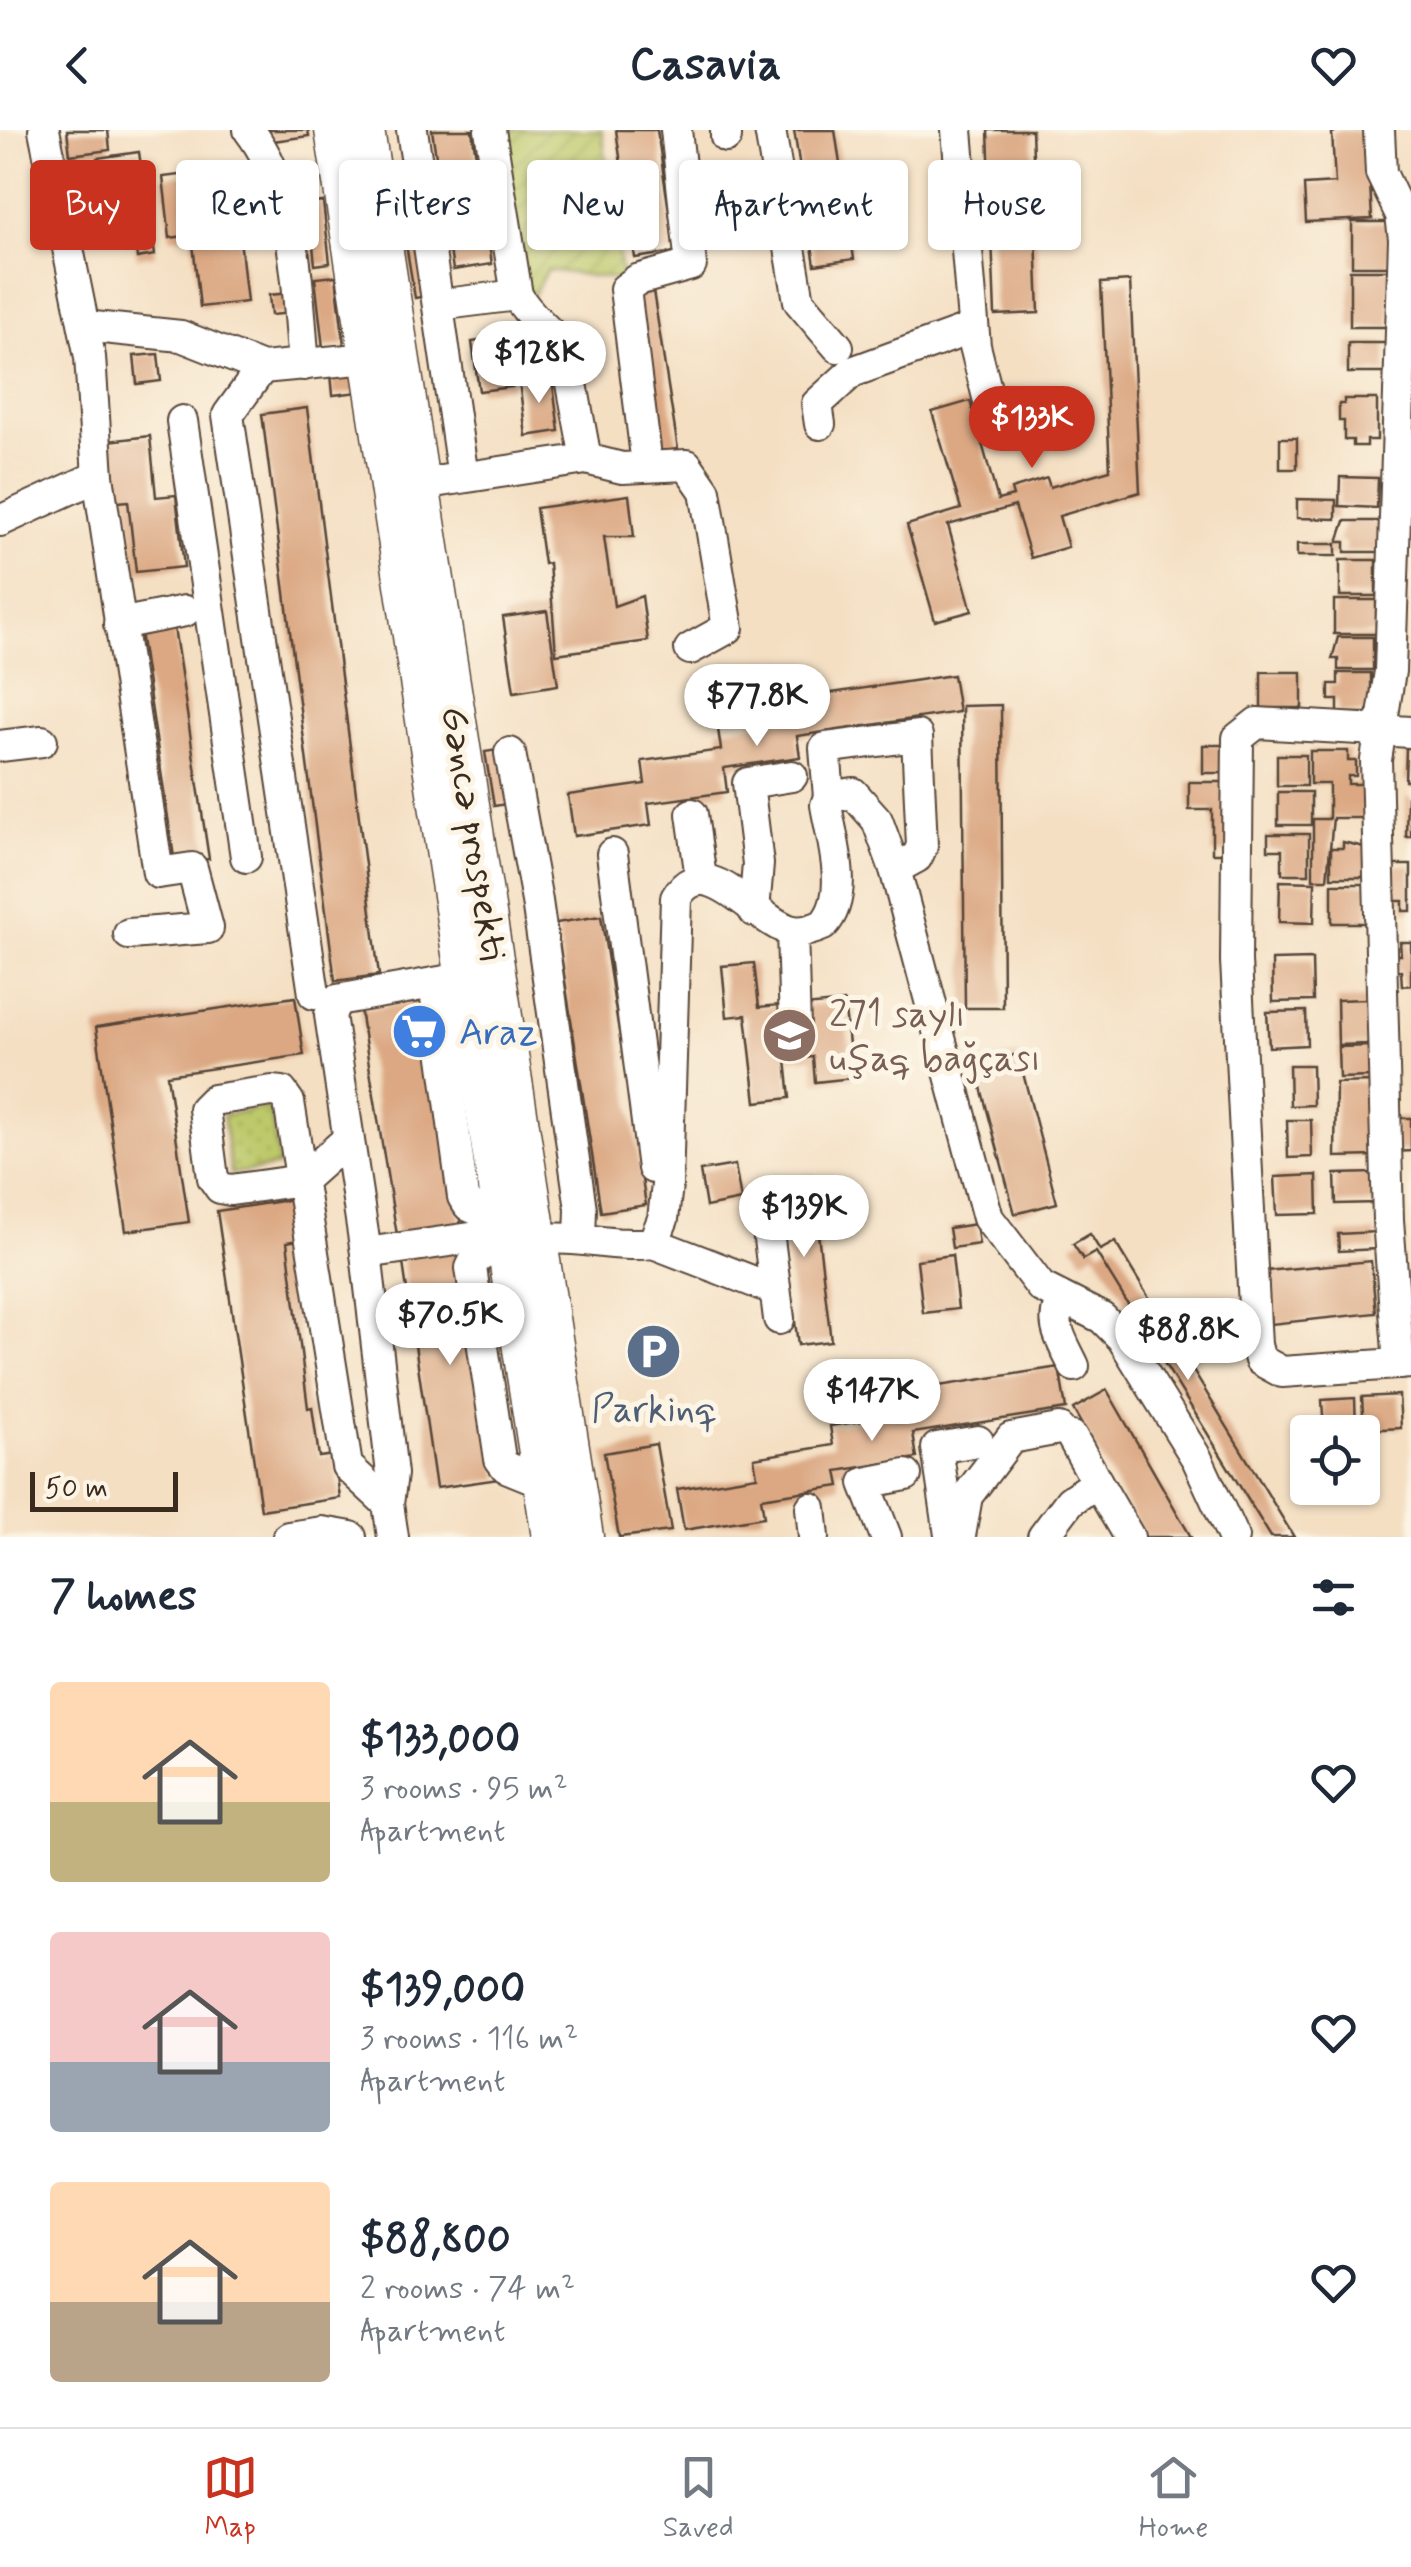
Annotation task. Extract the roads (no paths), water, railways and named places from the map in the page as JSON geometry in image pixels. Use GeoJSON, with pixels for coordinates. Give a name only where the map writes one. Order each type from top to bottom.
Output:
{"type":"FeatureCollection","features":[{"type":"Feature","properties":{"kind":"main road","name":"Gəncə prospekti"},"geometry":{"type":"LineString","coordinates":[[334,130],[369,358],[477,938],[451,980],[584,1537]]}},
{"type":"Feature","properties":{"kind":"main road","name":"Gəncə prospekti"},"geometry":{"type":"LineString","coordinates":[[365,130],[421,484],[551,1537]]}},
{"type":"Feature","properties":{"kind":"street"},"geometry":{"type":"LineString","coordinates":[[44,130],[90,357],[98,476],[158,872],[220,862]]}},
{"type":"Feature","properties":{"kind":"street"},"geometry":{"type":"LineString","coordinates":[[248,130],[267,153],[280,189],[304,365]]}},
{"type":"Feature","properties":{"kind":"street"},"geometry":{"type":"LineString","coordinates":[[412,130],[463,476]]}},
{"type":"Feature","properties":{"kind":"street"},"geometry":{"type":"LineString","coordinates":[[490,130],[517,295],[526,312],[560,341],[567,357],[586,459]]}},
{"type":"Feature","properties":{"kind":"street"},"geometry":{"type":"LineString","coordinates":[[645,449],[625,289],[636,280],[691,265],[676,130]]}},
{"type":"Feature","properties":{"kind":"street"},"geometry":{"type":"LineString","coordinates":[[770,130],[799,301],[838,347]]}},
{"type":"Feature","properties":{"kind":"street"},"geometry":{"type":"LineString","coordinates":[[957,130],[973,328],[994,421]]}},
{"type":"Feature","properties":{"kind":"street"},"geometry":{"type":"LineString","coordinates":[[1378,130],[1381,173],[1401,214],[1404,238],[1390,671],[1397,732],[1376,760],[1388,1220],[1405,1363],[1282,1372],[1260,1360],[1256,1345],[1236,961],[1238,738],[1257,723],[1397,732]]}},
{"type":"Feature","properties":{"kind":"street"},"geometry":{"type":"LineString","coordinates":[[438,305],[517,295]]}},
{"type":"Feature","properties":{"kind":"street"},"geometry":{"type":"LineString","coordinates":[[84,326],[181,336],[262,368],[369,358]]}},
{"type":"Feature","properties":{"kind":"street"},"geometry":{"type":"LineString","coordinates":[[820,424],[818,404],[852,372],[973,328]]}},
{"type":"Feature","properties":{"kind":"street"},"geometry":{"type":"LineString","coordinates":[[262,368],[228,414],[302,935],[314,994]]}},
{"type":"Feature","properties":{"kind":"street"},"geometry":{"type":"LineString","coordinates":[[129,934],[208,928],[220,862],[182,422]]}},
{"type":"Feature","properties":{"kind":"street"},"geometry":{"type":"LineString","coordinates":[[421,484],[586,459],[622,468],[687,466],[706,491],[728,628],[690,649]]}},
{"type":"Feature","properties":{"kind":"street"},"geometry":{"type":"LineString","coordinates":[[0,521],[98,476]]}},
{"type":"Feature","properties":{"kind":"street"},"geometry":{"type":"LineString","coordinates":[[120,624],[186,611]]}},
{"type":"Feature","properties":{"kind":"street"},"geometry":{"type":"LineString","coordinates":[[653,1242],[663,1219],[667,1185],[676,898],[682,887],[701,878],[721,885],[754,911],[792,931],[824,926],[838,902],[826,805],[830,797],[825,748],[917,736],[922,846],[917,858],[895,869]]}},
{"type":"Feature","properties":{"kind":"street"},"geometry":{"type":"LineString","coordinates":[[0,746],[42,741]]}},
{"type":"Feature","properties":{"kind":"street"},"geometry":{"type":"LineString","coordinates":[[510,753],[537,901],[581,1210],[580,1238]]}},
{"type":"Feature","properties":{"kind":"street"},"geometry":{"type":"LineString","coordinates":[[754,911],[758,864],[748,782],[792,776]]}},
{"type":"Feature","properties":{"kind":"street"},"geometry":{"type":"LineString","coordinates":[[830,797],[852,793],[866,803],[877,820],[895,869],[988,1218],[1026,1270],[1062,1300],[1102,1318],[1122,1338],[1198,1459],[1233,1537]]}},
{"type":"Feature","properties":{"kind":"street"},"geometry":{"type":"LineString","coordinates":[[692,814],[701,878]]}},
{"type":"Feature","properties":{"kind":"street"},"geometry":{"type":"LineString","coordinates":[[612,854],[655,1180],[667,1185]]}},
{"type":"Feature","properties":{"kind":"street"},"geometry":{"type":"LineString","coordinates":[[792,931],[795,1028]]}},
{"type":"Feature","properties":{"kind":"street"},"geometry":{"type":"LineString","coordinates":[[393,1537],[388,1504],[392,1474],[332,1004],[451,980]]}},
{"type":"Feature","properties":{"kind":"street"},"geometry":{"type":"LineString","coordinates":[[348,1138],[302,1180],[347,1466],[388,1504]]}},
{"type":"Feature","properties":{"kind":"street"},"geometry":{"type":"LineString","coordinates":[[366,1254],[513,1233],[636,1245],[653,1242],[777,1304],[765,1207]]}},
{"type":"Feature","properties":{"kind":"street"},"geometry":{"type":"LineString","coordinates":[[1062,1300],[1054,1314],[1055,1325],[1074,1366]]}},
{"type":"Feature","properties":{"kind":"street"},"geometry":{"type":"LineString","coordinates":[[952,1536],[967,1496],[1011,1438],[1065,1433],[1129,1537]]}},
{"type":"Feature","properties":{"kind":"street"},"geometry":{"type":"LineString","coordinates":[[952,1536],[937,1448],[978,1441]]}},
{"type":"Feature","properties":{"kind":"street"},"geometry":{"type":"LineString","coordinates":[[886,1537],[865,1482],[906,1475]]}},
{"type":"Feature","properties":{"kind":"street"},"geometry":{"type":"LineString","coordinates":[[1043,1537],[1070,1501],[1097,1482]]}},
{"type":"Feature","properties":{"kind":"street"},"geometry":{"type":"LineString","coordinates":[[288,1537],[322,1532],[351,1537]]}},
{"type":"Feature","properties":{"kind":"place","name":"Araz"},"geometry":{"type":"Point","coordinates":[420,1031]}},
{"type":"Feature","properties":{"kind":"place","name":"271 saylı uşaq bağçası"},"geometry":{"type":"Point","coordinates":[790,1035]}},
{"type":"Feature","properties":{"kind":"place","name":"Parkinq"},"geometry":{"type":"Point","coordinates":[654,1351]}}]}
